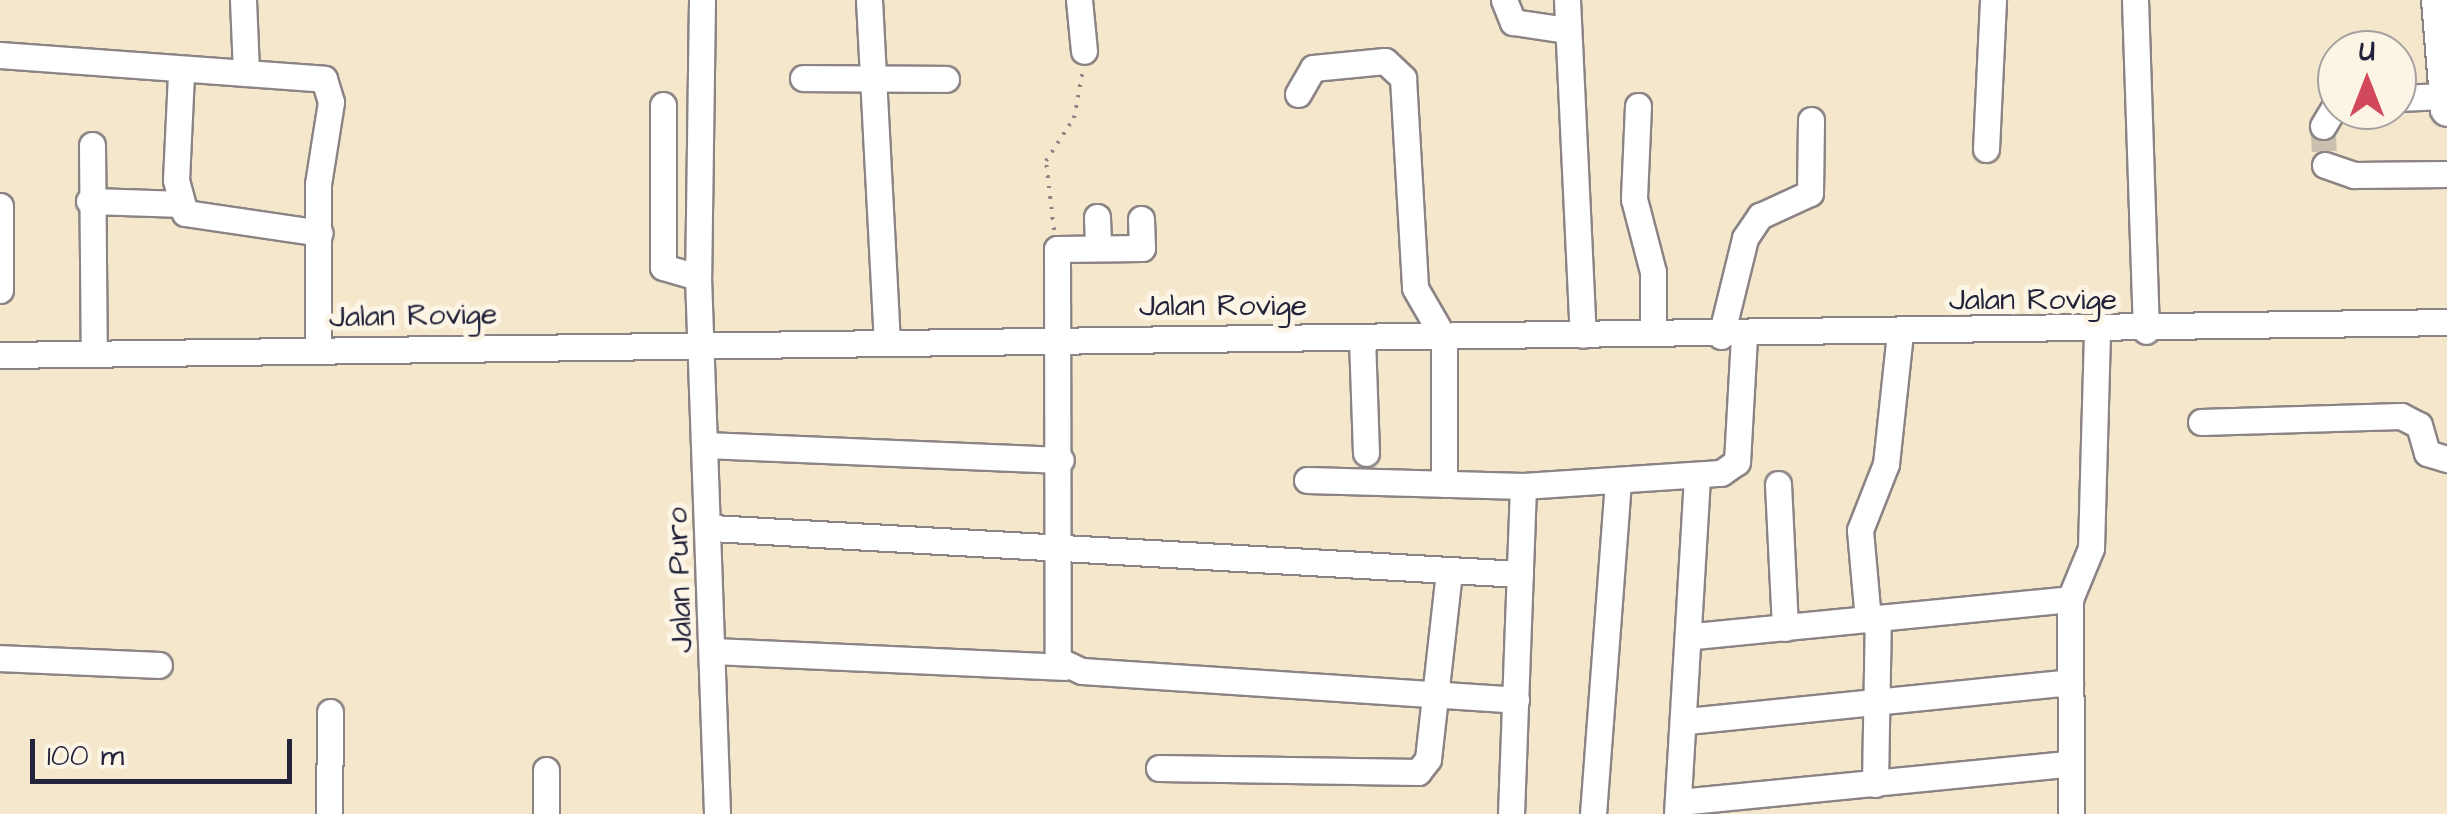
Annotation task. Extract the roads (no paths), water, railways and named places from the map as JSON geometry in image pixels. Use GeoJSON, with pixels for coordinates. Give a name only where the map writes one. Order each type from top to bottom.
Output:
{"type":"FeatureCollection","features":[{"type":"Feature","properties":{"kind":"main road"},"geometry":{"type":"LineString","coordinates":[[2438,0],[2446,103]]}},
{"type":"Feature","properties":{"kind":"street"},"geometry":{"type":"LineString","coordinates":[[244,0],[246,73]]}},
{"type":"Feature","properties":{"kind":"street","name":"Jalan Puro"},"geometry":{"type":"LineString","coordinates":[[702,0],[698,277],[712,528],[716,814]]}},
{"type":"Feature","properties":{"kind":"street"},"geometry":{"type":"LineString","coordinates":[[869,0],[886,340]]}},
{"type":"Feature","properties":{"kind":"street"},"geometry":{"type":"LineString","coordinates":[[1079,0],[1084,50]]}},
{"type":"Feature","properties":{"kind":"street"},"geometry":{"type":"LineString","coordinates":[[1504,0],[1513,22],[1567,30]]}},
{"type":"Feature","properties":{"kind":"street"},"geometry":{"type":"LineString","coordinates":[[1566,0],[1583,335]]}},
{"type":"Feature","properties":{"kind":"street"},"geometry":{"type":"LineString","coordinates":[[1986,149],[1992,0]]}},
{"type":"Feature","properties":{"kind":"street"},"geometry":{"type":"LineString","coordinates":[[2136,0],[2146,332]]}},
{"type":"Feature","properties":{"kind":"street"},"geometry":{"type":"LineString","coordinates":[[0,55],[181,74],[307,76],[328,87],[318,350]]}},
{"type":"Feature","properties":{"kind":"street"},"geometry":{"type":"LineString","coordinates":[[1298,94],[1313,68],[1399,67],[1415,288],[1444,338],[1444,484]]}},
{"type":"Feature","properties":{"kind":"street"},"geometry":{"type":"LineString","coordinates":[[178,204],[181,74]]}},
{"type":"Feature","properties":{"kind":"street"},"geometry":{"type":"LineString","coordinates":[[802,78],[946,78]]}},
{"type":"Feature","properties":{"kind":"street"},"geometry":{"type":"LineString","coordinates":[[2417,100],[2446,103]]}},
{"type":"Feature","properties":{"kind":"street"},"geometry":{"type":"LineString","coordinates":[[663,105],[662,267],[698,277]]}},
{"type":"Feature","properties":{"kind":"street"},"geometry":{"type":"LineString","coordinates":[[1638,106],[1634,199],[1653,272],[1653,333]]}},
{"type":"Feature","properties":{"kind":"street"},"geometry":{"type":"LineString","coordinates":[[1307,480],[1523,486],[1618,483],[1697,479],[1737,462],[1732,335],[1745,238],[1760,216],[1810,193],[1811,120]]}},
{"type":"Feature","properties":{"kind":"street"},"geometry":{"type":"LineString","coordinates":[[92,144],[89,201],[94,354]]}},
{"type":"Feature","properties":{"kind":"street"},"geometry":{"type":"LineString","coordinates":[[2325,165],[2354,176],[2447,174]]}},
{"type":"Feature","properties":{"kind":"street"},"geometry":{"type":"LineString","coordinates":[[89,201],[178,204],[194,216],[320,232]]}},
{"type":"Feature","properties":{"kind":"street"},"geometry":{"type":"LineString","coordinates":[[0,206],[0,290]]}},
{"type":"Feature","properties":{"kind":"street"},"geometry":{"type":"LineString","coordinates":[[1097,218],[1098,248]]}},
{"type":"Feature","properties":{"kind":"street"},"geometry":{"type":"LineString","coordinates":[[1065,667],[1056,648],[1060,460],[1057,249],[1142,248],[1141,220]]}},
{"type":"Feature","properties":{"kind":"street","name":"Jalan Rovige"},"geometry":{"type":"LineString","coordinates":[[0,355],[1060,338],[2146,332],[2447,322]]}},
{"type":"Feature","properties":{"kind":"street"},"geometry":{"type":"LineString","coordinates":[[2071,814],[2070,598],[2091,548],[2097,332]]}},
{"type":"Feature","properties":{"kind":"street"},"geometry":{"type":"LineString","coordinates":[[1875,784],[1873,620],[1860,530],[1886,464],[1900,333]]}},
{"type":"Feature","properties":{"kind":"street"},"geometry":{"type":"LineString","coordinates":[[1362,338],[1366,453]]}},
{"type":"Feature","properties":{"kind":"street"},"geometry":{"type":"LineString","coordinates":[[2201,422],[2401,416],[2419,425],[2426,453],[2447,459]]}},
{"type":"Feature","properties":{"kind":"street"},"geometry":{"type":"LineString","coordinates":[[706,445],[1060,460]]}},
{"type":"Feature","properties":{"kind":"street"},"geometry":{"type":"LineString","coordinates":[[1697,479],[1694,636],[1678,808],[2070,764]]}},
{"type":"Feature","properties":{"kind":"street"},"geometry":{"type":"LineString","coordinates":[[1593,814],[1618,483]]}},
{"type":"Feature","properties":{"kind":"street"},"geometry":{"type":"LineString","coordinates":[[1778,484],[1784,628]]}},
{"type":"Feature","properties":{"kind":"street"},"geometry":{"type":"LineString","coordinates":[[1512,814],[1523,486]]}},
{"type":"Feature","properties":{"kind":"street"},"geometry":{"type":"LineString","coordinates":[[712,528],[1059,543],[1520,574]]}},
{"type":"Feature","properties":{"kind":"street"},"geometry":{"type":"LineString","coordinates":[[1159,768],[1418,772],[1428,759],[1449,572]]}},
{"type":"Feature","properties":{"kind":"street"},"geometry":{"type":"LineString","coordinates":[[1694,636],[2070,598]]}},
{"type":"Feature","properties":{"kind":"street"},"geometry":{"type":"LineString","coordinates":[[715,651],[1065,667],[1516,700]]}},
{"type":"Feature","properties":{"kind":"street"},"geometry":{"type":"LineString","coordinates":[[0,658],[160,665]]}},
{"type":"Feature","properties":{"kind":"street"},"geometry":{"type":"LineString","coordinates":[[1687,721],[2070,682]]}},
{"type":"Feature","properties":{"kind":"street"},"geometry":{"type":"LineString","coordinates":[[329,814],[330,712]]}},
{"type":"Feature","properties":{"kind":"street"},"geometry":{"type":"LineString","coordinates":[[546,770],[546,814]]}},
{"type":"Feature","properties":{"kind":"tunnel"},"geometry":{"type":"LineString","coordinates":[[2323,130],[2325,165]]}}]}
